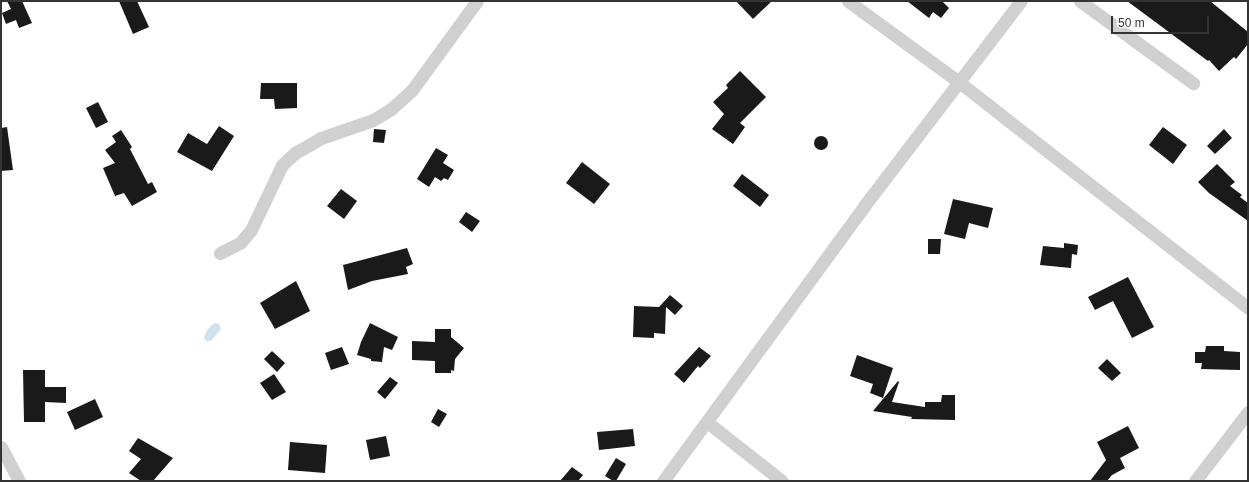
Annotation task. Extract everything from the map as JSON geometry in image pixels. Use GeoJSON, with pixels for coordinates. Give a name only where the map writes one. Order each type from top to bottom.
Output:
{"type":"FeatureCollection","features":[{"type":"Feature","properties":{"kind":"street"},"geometry":{"type":"LineString","coordinates":[[220,253],[240,243],[251,230],[282,165],[295,153],[320,138],[373,120],[391,109],[412,90],[477,1]]}},
{"type":"Feature","properties":{"kind":"street"},"geometry":{"type":"LineString","coordinates":[[848,1],[958,82],[1248,308]]}},
{"type":"Feature","properties":{"kind":"street"},"geometry":{"type":"LineString","coordinates":[[663,481],[850,225],[1021,1]]}},
{"type":"Feature","properties":{"kind":"street"},"geometry":{"type":"LineString","coordinates":[[1080,1],[1193,83]]}},
{"type":"Feature","properties":{"kind":"street"},"geometry":{"type":"LineString","coordinates":[[1195,481],[1248,412]]}},
{"type":"Feature","properties":{"kind":"street"},"geometry":{"type":"LineString","coordinates":[[707,422],[782,481]]}},
{"type":"Feature","properties":{"kind":"street"},"geometry":{"type":"LineString","coordinates":[[1,447],[20,481]]}},
{"type":"Feature","properties":{"kind":"water"},"geometry":{"type":"Polygon","coordinates":[[[214,323],[219,324],[221,329],[212,340],[207,342],[204,338],[207,330],[214,323]]]}},
{"type":"Feature","properties":{"kind":"building"},"geometry":{"type":"Polygon","coordinates":[[[7,1],[22,1],[32,23],[19,28],[16,20],[6,24],[2,13],[11,9],[7,1]]]}},
{"type":"Feature","properties":{"kind":"building"},"geometry":{"type":"Polygon","coordinates":[[[119,1],[137,1],[149,27],[133,34],[119,1]]]}},
{"type":"Feature","properties":{"kind":"building"},"geometry":{"type":"Polygon","coordinates":[[[736,1],[772,1],[753,19],[736,1]]]}},
{"type":"Feature","properties":{"kind":"building"},"geometry":{"type":"Polygon","coordinates":[[[907,1],[942,1],[949,8],[941,18],[933,12],[929,18],[907,1]]]}},
{"type":"Feature","properties":{"kind":"building"},"geometry":{"type":"Polygon","coordinates":[[[1127,1],[1210,1],[1248,32],[1248,44],[1236,59],[1234,57],[1219,71],[1209,60],[1208,61],[1127,1]]]}},
{"type":"Feature","properties":{"kind":"building"},"geometry":{"type":"Polygon","coordinates":[[[740,71],[766,97],[740,123],[745,127],[733,144],[712,129],[724,114],[713,102],[728,88],[726,85],[740,71]]]}},
{"type":"Feature","properties":{"kind":"building"},"geometry":{"type":"Polygon","coordinates":[[[261,83],[297,83],[297,108],[275,109],[274,99],[260,99],[261,83]]]}},
{"type":"Feature","properties":{"kind":"building"},"geometry":{"type":"Polygon","coordinates":[[[98,102],[108,122],[96,128],[86,108],[98,102]]]}},
{"type":"Feature","properties":{"kind":"building"},"geometry":{"type":"Polygon","coordinates":[[[219,126],[234,136],[212,171],[177,152],[188,133],[207,144],[219,126]]]}},
{"type":"Feature","properties":{"kind":"building"},"geometry":{"type":"Polygon","coordinates":[[[7,127],[13,170],[1,171],[1,128],[7,127]]]}},
{"type":"Feature","properties":{"kind":"building"},"geometry":{"type":"Polygon","coordinates":[[[1163,127],[1187,145],[1173,164],[1149,145],[1163,127]]]}},
{"type":"Feature","properties":{"kind":"building"},"geometry":{"type":"Polygon","coordinates":[[[374,129],[386,130],[384,143],[373,142],[374,129]]]}},
{"type":"Feature","properties":{"kind":"building"},"geometry":{"type":"Polygon","coordinates":[[[1224,129],[1232,138],[1215,154],[1207,146],[1224,129]]]}},
{"type":"Feature","properties":{"kind":"building"},"geometry":{"type":"Polygon","coordinates":[[[121,130],[132,147],[130,149],[148,184],[152,182],[157,192],[132,206],[124,193],[115,196],[103,168],[115,163],[105,150],[116,142],[112,136],[121,130]]]}},
{"type":"Feature","properties":{"kind":"building"},"geometry":{"type":"Polygon","coordinates":[[[821,136],[826,138],[828,143],[826,148],[821,150],[816,148],[814,143],[816,138],[821,136]]]}},
{"type":"Feature","properties":{"kind":"building"},"geometry":{"type":"Polygon","coordinates":[[[436,148],[448,155],[443,163],[454,170],[448,180],[444,178],[441,181],[435,177],[429,187],[417,179],[436,148]]]}},
{"type":"Feature","properties":{"kind":"building"},"geometry":{"type":"Polygon","coordinates":[[[582,162],[610,184],[594,204],[566,183],[582,162]]]}},
{"type":"Feature","properties":{"kind":"building"},"geometry":{"type":"Polygon","coordinates":[[[1217,164],[1235,182],[1230,186],[1242,195],[1240,197],[1248,203],[1248,221],[1209,193],[1198,182],[1217,164]]]}},
{"type":"Feature","properties":{"kind":"building"},"geometry":{"type":"Polygon","coordinates":[[[742,174],[769,195],[760,207],[733,186],[742,174]]]}},
{"type":"Feature","properties":{"kind":"building"},"geometry":{"type":"Polygon","coordinates":[[[341,189],[357,201],[344,219],[327,206],[341,189]]]}},
{"type":"Feature","properties":{"kind":"building"},"geometry":{"type":"Polygon","coordinates":[[[953,199],[993,208],[988,228],[969,223],[965,239],[944,234],[953,199]]]}},
{"type":"Feature","properties":{"kind":"building"},"geometry":{"type":"Polygon","coordinates":[[[466,212],[480,221],[472,232],[459,222],[466,212]]]}},
{"type":"Feature","properties":{"kind":"building"},"geometry":{"type":"Polygon","coordinates":[[[928,239],[941,239],[940,254],[928,254],[928,239]]]}},
{"type":"Feature","properties":{"kind":"building"},"geometry":{"type":"Polygon","coordinates":[[[1064,243],[1078,245],[1077,255],[1072,254],[1071,268],[1040,265],[1043,246],[1064,248],[1064,243]]]}},
{"type":"Feature","properties":{"kind":"building"},"geometry":{"type":"Polygon","coordinates":[[[407,248],[413,264],[406,267],[408,274],[372,281],[348,290],[343,265],[407,248]]]}},
{"type":"Feature","properties":{"kind":"building"},"geometry":{"type":"Polygon","coordinates":[[[1128,277],[1154,327],[1132,338],[1113,301],[1095,310],[1088,297],[1128,277]]]}},
{"type":"Feature","properties":{"kind":"building"},"geometry":{"type":"Polygon","coordinates":[[[296,281],[310,311],[275,329],[260,303],[296,281]]]}},
{"type":"Feature","properties":{"kind":"building"},"geometry":{"type":"Polygon","coordinates":[[[670,295],[683,306],[675,315],[666,307],[665,334],[654,333],[654,338],[633,337],[634,306],[659,307],[670,295]]]}},
{"type":"Feature","properties":{"kind":"building"},"geometry":{"type":"Polygon","coordinates":[[[370,323],[398,337],[392,350],[384,347],[382,362],[371,361],[371,359],[357,355],[370,323]]]}},
{"type":"Feature","properties":{"kind":"building"},"geometry":{"type":"Polygon","coordinates":[[[435,329],[451,329],[451,337],[464,348],[455,359],[454,371],[451,370],[451,373],[435,373],[435,361],[412,360],[412,341],[435,342],[435,329]]]}},
{"type":"Feature","properties":{"kind":"building"},"geometry":{"type":"Polygon","coordinates":[[[1206,346],[1224,346],[1224,351],[1240,352],[1240,370],[1201,369],[1202,363],[1195,363],[1195,352],[1205,352],[1206,346]]]}},
{"type":"Feature","properties":{"kind":"building"},"geometry":{"type":"Polygon","coordinates":[[[342,347],[349,364],[331,370],[325,353],[342,347]]]}},
{"type":"Feature","properties":{"kind":"building"},"geometry":{"type":"Polygon","coordinates":[[[699,347],[711,356],[700,368],[698,366],[684,383],[674,374],[699,347]]]}},
{"type":"Feature","properties":{"kind":"building"},"geometry":{"type":"Polygon","coordinates":[[[272,351],[285,363],[277,372],[264,359],[272,351]]]}},
{"type":"Feature","properties":{"kind":"building"},"geometry":{"type":"Polygon","coordinates":[[[857,355],[893,368],[883,398],[870,393],[873,384],[850,376],[857,355]]]}},
{"type":"Feature","properties":{"kind":"building"},"geometry":{"type":"Polygon","coordinates":[[[1107,359],[1121,373],[1112,381],[1098,368],[1107,359]]]}},
{"type":"Feature","properties":{"kind":"building"},"geometry":{"type":"Polygon","coordinates":[[[23,370],[45,370],[45,387],[66,387],[66,403],[45,402],[45,422],[24,422],[23,370]]]}},
{"type":"Feature","properties":{"kind":"building"},"geometry":{"type":"Polygon","coordinates":[[[274,374],[286,392],[272,400],[260,383],[274,374]]]}},
{"type":"Feature","properties":{"kind":"building"},"geometry":{"type":"Polygon","coordinates":[[[390,377],[398,383],[385,399],[377,392],[390,377]]]}},
{"type":"Feature","properties":{"kind":"building"},"geometry":{"type":"Polygon","coordinates":[[[898,381],[899,382],[892,402],[925,407],[925,402],[941,402],[942,395],[955,395],[955,420],[911,419],[912,417],[873,411],[898,381]]]}},
{"type":"Feature","properties":{"kind":"building"},"geometry":{"type":"Polygon","coordinates":[[[95,399],[103,417],[75,430],[67,412],[95,399]]]}},
{"type":"Feature","properties":{"kind":"building"},"geometry":{"type":"Polygon","coordinates":[[[438,409],[447,414],[439,427],[431,422],[438,409]]]}},
{"type":"Feature","properties":{"kind":"building"},"geometry":{"type":"Polygon","coordinates":[[[1128,426],[1139,448],[1120,458],[1125,468],[1112,475],[1107,481],[1090,481],[1106,460],[1097,442],[1128,426]]]}},
{"type":"Feature","properties":{"kind":"building"},"geometry":{"type":"Polygon","coordinates":[[[633,429],[635,446],[599,450],[597,432],[633,429]]]}},
{"type":"Feature","properties":{"kind":"building"},"geometry":{"type":"Polygon","coordinates":[[[386,436],[390,456],[370,460],[366,440],[386,436]]]}},
{"type":"Feature","properties":{"kind":"building"},"geometry":{"type":"Polygon","coordinates":[[[138,438],[173,458],[153,481],[141,481],[129,473],[141,459],[129,451],[138,438]]]}},
{"type":"Feature","properties":{"kind":"building"},"geometry":{"type":"Polygon","coordinates":[[[290,442],[327,445],[325,473],[288,470],[290,442]]]}},
{"type":"Feature","properties":{"kind":"building"},"geometry":{"type":"Polygon","coordinates":[[[616,458],[626,464],[616,481],[613,481],[605,476],[616,458]]]}},
{"type":"Feature","properties":{"kind":"building"},"geometry":{"type":"Polygon","coordinates":[[[572,467],[583,475],[578,481],[560,481],[572,467]]]}}]}
